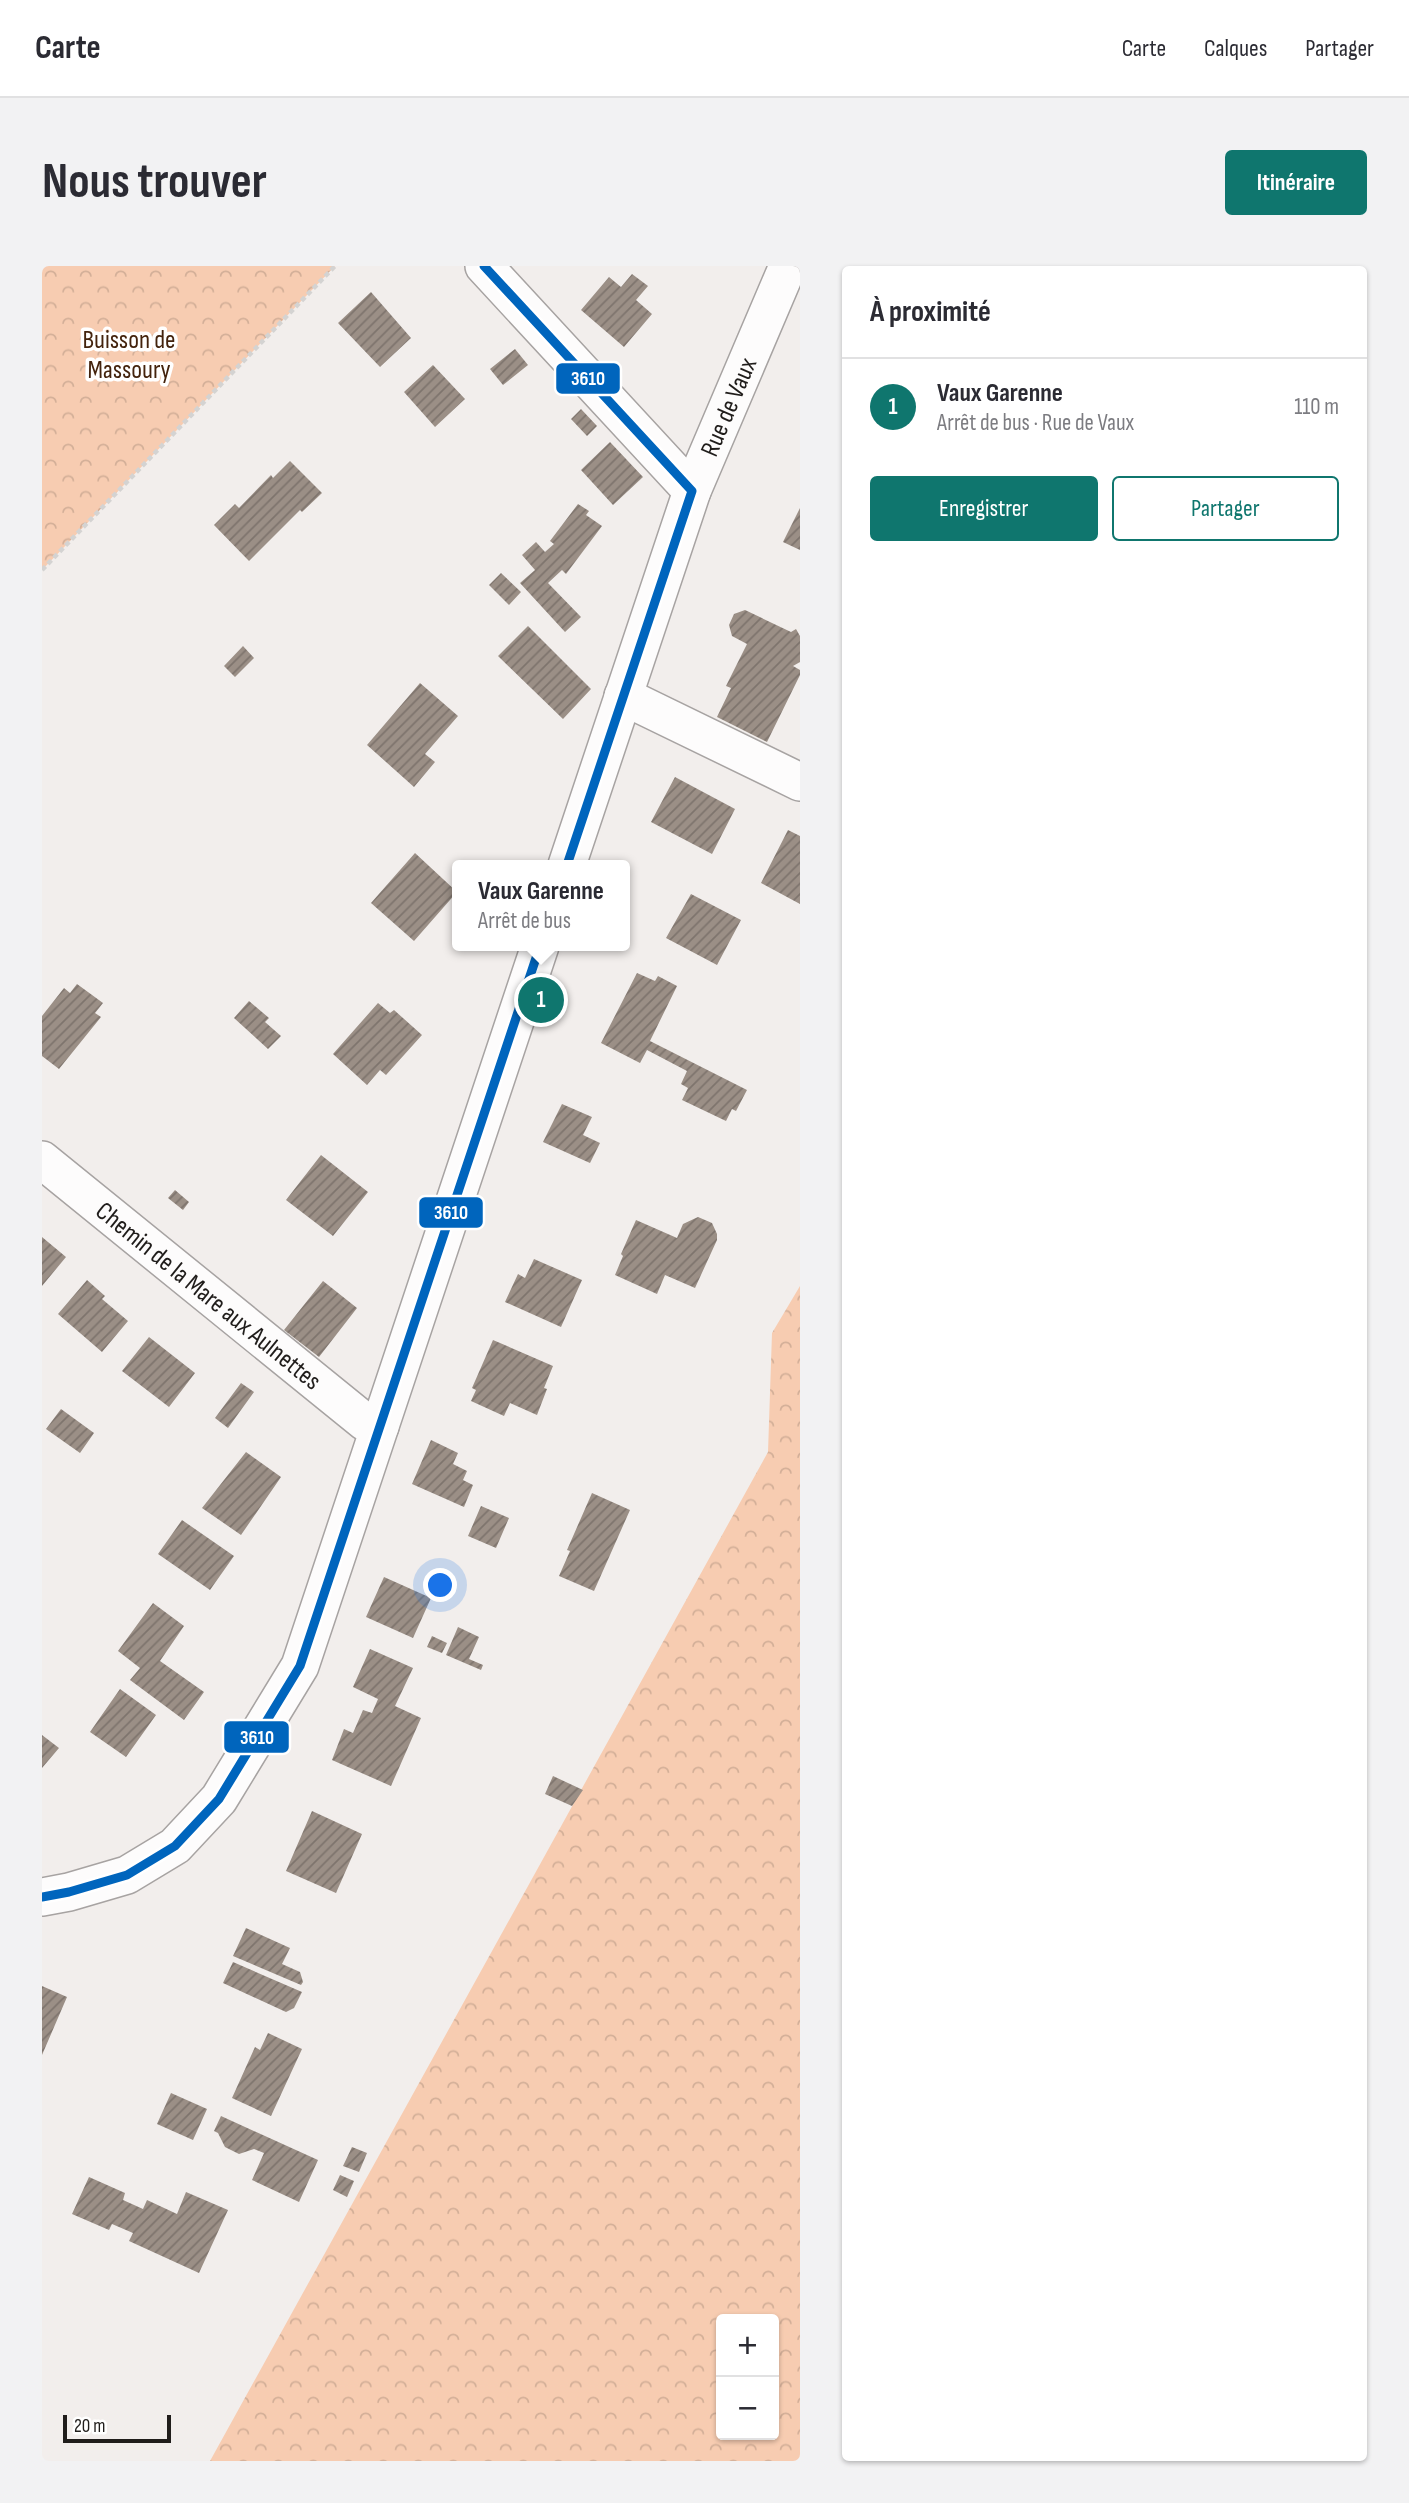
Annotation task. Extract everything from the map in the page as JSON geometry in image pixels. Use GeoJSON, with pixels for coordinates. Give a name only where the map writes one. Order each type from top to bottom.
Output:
{"type":"FeatureCollection","features":[{"type":"Feature","properties":{"kind":"street"},"geometry":{"type":"LineString","coordinates":[[484,266],[692,491]]}},
{"type":"Feature","properties":{"kind":"street","name":"Rue de Vaux"},"geometry":{"type":"LineString","coordinates":[[569,860],[692,491],[788,266]]}},
{"type":"Feature","properties":{"kind":"street"},"geometry":{"type":"LineString","coordinates":[[623,696],[800,782]]}},
{"type":"Feature","properties":{"kind":"street"},"geometry":{"type":"LineString","coordinates":[[42,1897],[127,1875],[175,1846],[219,1799],[300,1666],[538,951]]}},
{"type":"Feature","properties":{"kind":"street","name":"Chemin de la Mare aux Aulnettes"},"geometry":{"type":"LineString","coordinates":[[42,1160],[365,1422],[380,1426]]}},
{"type":"Feature","properties":{"kind":"path"},"geometry":{"type":"LineString","coordinates":[[42,570],[335,266]]}},
{"type":"Feature","properties":{"kind":"green space","name":"Buisson de Massoury"},"geometry":{"type":"Polygon","coordinates":[[[42,266],[335,266],[42,570],[42,266]]]}},
{"type":"Feature","properties":{"kind":"green space"},"geometry":{"type":"Polygon","coordinates":[[[800,1286],[800,2461],[210,2461],[768,1452],[772,1333],[800,1286]]]}},
{"type":"Feature","properties":{"kind":"building"},"geometry":{"type":"Polygon","coordinates":[[[632,274],[648,286],[636,300],[652,314],[624,347],[581,310],[609,277],[621,287],[632,274]]]}},
{"type":"Feature","properties":{"kind":"building"},"geometry":{"type":"Polygon","coordinates":[[[371,292],[411,338],[380,367],[338,323],[371,292]]]}},
{"type":"Feature","properties":{"kind":"building"},"geometry":{"type":"Polygon","coordinates":[[[515,349],[528,365],[503,385],[490,369],[515,349]]]}},
{"type":"Feature","properties":{"kind":"building"},"geometry":{"type":"Polygon","coordinates":[[[433,365],[465,399],[435,427],[404,392],[433,365]]]}},
{"type":"Feature","properties":{"kind":"building"},"geometry":{"type":"Polygon","coordinates":[[[581,409],[597,426],[587,436],[571,419],[581,409]]]}},
{"type":"Feature","properties":{"kind":"building"},"geometry":{"type":"Polygon","coordinates":[[[610,442],[643,477],[613,505],[581,470],[610,442]]]}},
{"type":"Feature","properties":{"kind":"building"},"geometry":{"type":"Polygon","coordinates":[[[290,461],[322,493],[302,512],[300,510],[249,561],[214,525],[235,504],[239,508],[271,475],[273,478],[290,461]]]}},
{"type":"Feature","properties":{"kind":"building"},"geometry":{"type":"Polygon","coordinates":[[[578,504],[589,511],[586,515],[602,526],[566,574],[562,570],[548,583],[581,617],[565,632],[520,583],[535,570],[522,555],[536,542],[545,552],[554,544],[550,541],[578,504]]]}},
{"type":"Feature","properties":{"kind":"building"},"geometry":{"type":"Polygon","coordinates":[[[800,508],[800,550],[783,542],[800,508]]]}},
{"type":"Feature","properties":{"kind":"building"},"geometry":{"type":"Polygon","coordinates":[[[501,573],[521,592],[509,605],[489,585],[501,573]]]}},
{"type":"Feature","properties":{"kind":"building"},"geometry":{"type":"Polygon","coordinates":[[[745,610],[791,632],[796,629],[800,636],[800,662],[793,666],[800,670],[800,675],[767,742],[717,717],[731,688],[726,686],[747,644],[732,636],[729,625],[734,614],[745,610]]]}},
{"type":"Feature","properties":{"kind":"building"},"geometry":{"type":"Polygon","coordinates":[[[528,626],[591,689],[563,719],[498,656],[528,626]]]}},
{"type":"Feature","properties":{"kind":"building"},"geometry":{"type":"Polygon","coordinates":[[[243,646],[254,658],[235,677],[224,666],[243,646]]]}},
{"type":"Feature","properties":{"kind":"building"},"geometry":{"type":"Polygon","coordinates":[[[420,683],[458,716],[425,754],[435,762],[414,787],[367,745],[420,683]]]}},
{"type":"Feature","properties":{"kind":"building"},"geometry":{"type":"Polygon","coordinates":[[[675,777],[735,809],[712,854],[651,822],[675,777]]]}},
{"type":"Feature","properties":{"kind":"building"},"geometry":{"type":"Polygon","coordinates":[[[788,830],[800,836],[800,904],[761,883],[788,830]]]}},
{"type":"Feature","properties":{"kind":"building"},"geometry":{"type":"Polygon","coordinates":[[[415,853],[452,887],[452,898],[414,941],[371,903],[415,853]]]}},
{"type":"Feature","properties":{"kind":"building"},"geometry":{"type":"Polygon","coordinates":[[[691,894],[741,920],[717,965],[666,938],[691,894]]]}},
{"type":"Feature","properties":{"kind":"building"},"geometry":{"type":"Polygon","coordinates":[[[637,973],[655,981],[658,976],[677,986],[650,1041],[747,1090],[736,1111],[732,1109],[726,1121],[682,1100],[688,1088],[681,1084],[687,1071],[647,1050],[640,1063],[601,1043],[637,973]]]}},
{"type":"Feature","properties":{"kind":"building"},"geometry":{"type":"Polygon","coordinates":[[[77,984],[103,1003],[95,1013],[101,1017],[59,1069],[42,1056],[42,1016],[64,988],[70,993],[77,984]]]}},
{"type":"Feature","properties":{"kind":"building"},"geometry":{"type":"Polygon","coordinates":[[[249,1001],[269,1018],[265,1022],[281,1036],[268,1049],[234,1018],[249,1001]]]}},
{"type":"Feature","properties":{"kind":"building"},"geometry":{"type":"Polygon","coordinates":[[[378,1003],[390,1013],[394,1010],[422,1035],[386,1075],[380,1070],[367,1085],[333,1054],[378,1003]]]}},
{"type":"Feature","properties":{"kind":"building"},"geometry":{"type":"Polygon","coordinates":[[[562,1104],[592,1117],[583,1135],[600,1143],[590,1163],[543,1142],[562,1104]]]}},
{"type":"Feature","properties":{"kind":"building"},"geometry":{"type":"Polygon","coordinates":[[[321,1155],[368,1192],[333,1236],[286,1200],[321,1155]]]}},
{"type":"Feature","properties":{"kind":"building"},"geometry":{"type":"Polygon","coordinates":[[[175,1190],[189,1202],[183,1210],[168,1198],[175,1190]]]}},
{"type":"Feature","properties":{"kind":"building"},"geometry":{"type":"Polygon","coordinates":[[[698,1217],[712,1223],[717,1240],[695,1288],[665,1275],[657,1294],[615,1275],[636,1220],[677,1238],[683,1224],[698,1217]]]}},
{"type":"Feature","properties":{"kind":"building"},"geometry":{"type":"Polygon","coordinates":[[[42,1237],[66,1257],[42,1286],[42,1237]]]}},
{"type":"Feature","properties":{"kind":"building"},"geometry":{"type":"Polygon","coordinates":[[[534,1259],[582,1280],[561,1327],[505,1302],[518,1274],[525,1278],[534,1259]]]}},
{"type":"Feature","properties":{"kind":"building"},"geometry":{"type":"Polygon","coordinates":[[[87,1280],[105,1296],[102,1299],[128,1321],[102,1352],[58,1314],[87,1280]]]}},
{"type":"Feature","properties":{"kind":"building"},"geometry":{"type":"Polygon","coordinates":[[[323,1281],[357,1308],[319,1357],[284,1330],[323,1281]]]}},
{"type":"Feature","properties":{"kind":"building"},"geometry":{"type":"Polygon","coordinates":[[[149,1337],[195,1373],[169,1407],[122,1371],[149,1337]]]}},
{"type":"Feature","properties":{"kind":"building"},"geometry":{"type":"Polygon","coordinates":[[[493,1340],[553,1366],[537,1415],[510,1403],[504,1416],[471,1401],[476,1390],[472,1388],[493,1340]]]}},
{"type":"Feature","properties":{"kind":"building"},"geometry":{"type":"Polygon","coordinates":[[[241,1383],[254,1392],[228,1428],[215,1418],[241,1383]]]}},
{"type":"Feature","properties":{"kind":"building"},"geometry":{"type":"Polygon","coordinates":[[[61,1409],[94,1433],[80,1453],[46,1429],[61,1409]]]}},
{"type":"Feature","properties":{"kind":"building"},"geometry":{"type":"Polygon","coordinates":[[[431,1440],[458,1453],[453,1464],[467,1471],[463,1480],[473,1485],[464,1507],[412,1484],[431,1440]]]}},
{"type":"Feature","properties":{"kind":"building"},"geometry":{"type":"Polygon","coordinates":[[[246,1452],[281,1477],[241,1535],[202,1508],[246,1452]]]}},
{"type":"Feature","properties":{"kind":"building"},"geometry":{"type":"Polygon","coordinates":[[[592,1493],[630,1510],[594,1591],[559,1576],[570,1551],[567,1550],[592,1493]]]}},
{"type":"Feature","properties":{"kind":"building"},"geometry":{"type":"Polygon","coordinates":[[[481,1506],[509,1518],[496,1548],[468,1536],[481,1506]]]}},
{"type":"Feature","properties":{"kind":"building"},"geometry":{"type":"Polygon","coordinates":[[[182,1520],[234,1556],[210,1590],[158,1554],[182,1520]]]}},
{"type":"Feature","properties":{"kind":"building"},"geometry":{"type":"Polygon","coordinates":[[[384,1577],[431,1598],[413,1638],[366,1617],[384,1577]]]}},
{"type":"Feature","properties":{"kind":"building"},"geometry":{"type":"Polygon","coordinates":[[[153,1603],[184,1626],[160,1661],[204,1692],[184,1720],[130,1680],[140,1668],[118,1651],[153,1603]]]}},
{"type":"Feature","properties":{"kind":"building"},"geometry":{"type":"Polygon","coordinates":[[[458,1627],[479,1637],[469,1659],[483,1665],[481,1670],[446,1655],[458,1627]]]}},
{"type":"Feature","properties":{"kind":"building"},"geometry":{"type":"Polygon","coordinates":[[[432,1636],[447,1643],[442,1653],[427,1647],[432,1636]]]}},
{"type":"Feature","properties":{"kind":"building"},"geometry":{"type":"Polygon","coordinates":[[[370,1649],[413,1668],[395,1706],[421,1718],[391,1786],[332,1760],[344,1729],[353,1733],[363,1710],[372,1713],[378,1699],[353,1687],[370,1649]]]}},
{"type":"Feature","properties":{"kind":"building"},"geometry":{"type":"Polygon","coordinates":[[[120,1689],[156,1715],[126,1757],[90,1732],[120,1689]]]}},
{"type":"Feature","properties":{"kind":"building"},"geometry":{"type":"Polygon","coordinates":[[[42,1735],[59,1748],[42,1768],[42,1735]]]}},
{"type":"Feature","properties":{"kind":"building"},"geometry":{"type":"Polygon","coordinates":[[[553,1776],[583,1790],[572,1806],[545,1794],[553,1776]]]}},
{"type":"Feature","properties":{"kind":"building"},"geometry":{"type":"Polygon","coordinates":[[[312,1811],[362,1834],[336,1893],[286,1871],[312,1811]]]}},
{"type":"Feature","properties":{"kind":"building"},"geometry":{"type":"Polygon","coordinates":[[[246,1928],[290,1948],[282,1964],[300,1972],[303,1982],[301,1985],[233,1956],[246,1928]]]}},
{"type":"Feature","properties":{"kind":"building"},"geometry":{"type":"Polygon","coordinates":[[[233,1962],[302,1992],[294,2008],[286,2012],[223,1983],[233,1962]]]}},
{"type":"Feature","properties":{"kind":"building"},"geometry":{"type":"Polygon","coordinates":[[[42,1986],[67,1997],[42,2055],[42,1986]]]}},
{"type":"Feature","properties":{"kind":"building"},"geometry":{"type":"Polygon","coordinates":[[[268,2033],[302,2049],[271,2116],[232,2098],[255,2047],[260,2050],[268,2033]]]}},
{"type":"Feature","properties":{"kind":"building"},"geometry":{"type":"Polygon","coordinates":[[[171,2093],[207,2109],[193,2140],[157,2124],[171,2093]]]}},
{"type":"Feature","properties":{"kind":"building"},"geometry":{"type":"Polygon","coordinates":[[[221,2116],[318,2160],[299,2202],[252,2180],[264,2153],[254,2149],[239,2154],[225,2147],[218,2133],[214,2131],[221,2116]]]}},
{"type":"Feature","properties":{"kind":"building"},"geometry":{"type":"Polygon","coordinates":[[[352,2147],[367,2153],[359,2172],[343,2166],[352,2147]]]}},
{"type":"Feature","properties":{"kind":"building"},"geometry":{"type":"Polygon","coordinates":[[[340,2175],[354,2181],[347,2197],[333,2190],[340,2175]]]}},
{"type":"Feature","properties":{"kind":"building"},"geometry":{"type":"Polygon","coordinates":[[[89,2177],[125,2193],[123,2200],[143,2209],[147,2200],[177,2214],[186,2192],[228,2210],[199,2273],[129,2241],[133,2233],[112,2224],[109,2230],[72,2214],[89,2177]]]}},
{"type":"Feature","properties":{"kind":"transit line","name":"3610"},"geometry":{"type":"LineString","coordinates":[[484,266],[692,491]]}},
{"type":"Feature","properties":{"kind":"transit line","name":"3610"},"geometry":{"type":"LineString","coordinates":[[569,860],[692,491]]}},
{"type":"Feature","properties":{"kind":"transit line","name":"3610"},"geometry":{"type":"LineString","coordinates":[[42,1897],[127,1875],[175,1846],[219,1799],[300,1666],[538,951]]}},
{"type":"Feature","properties":{"kind":"place","name":"Vaux Garenne"},"geometry":{"type":"Point","coordinates":[541,1000]}}]}
